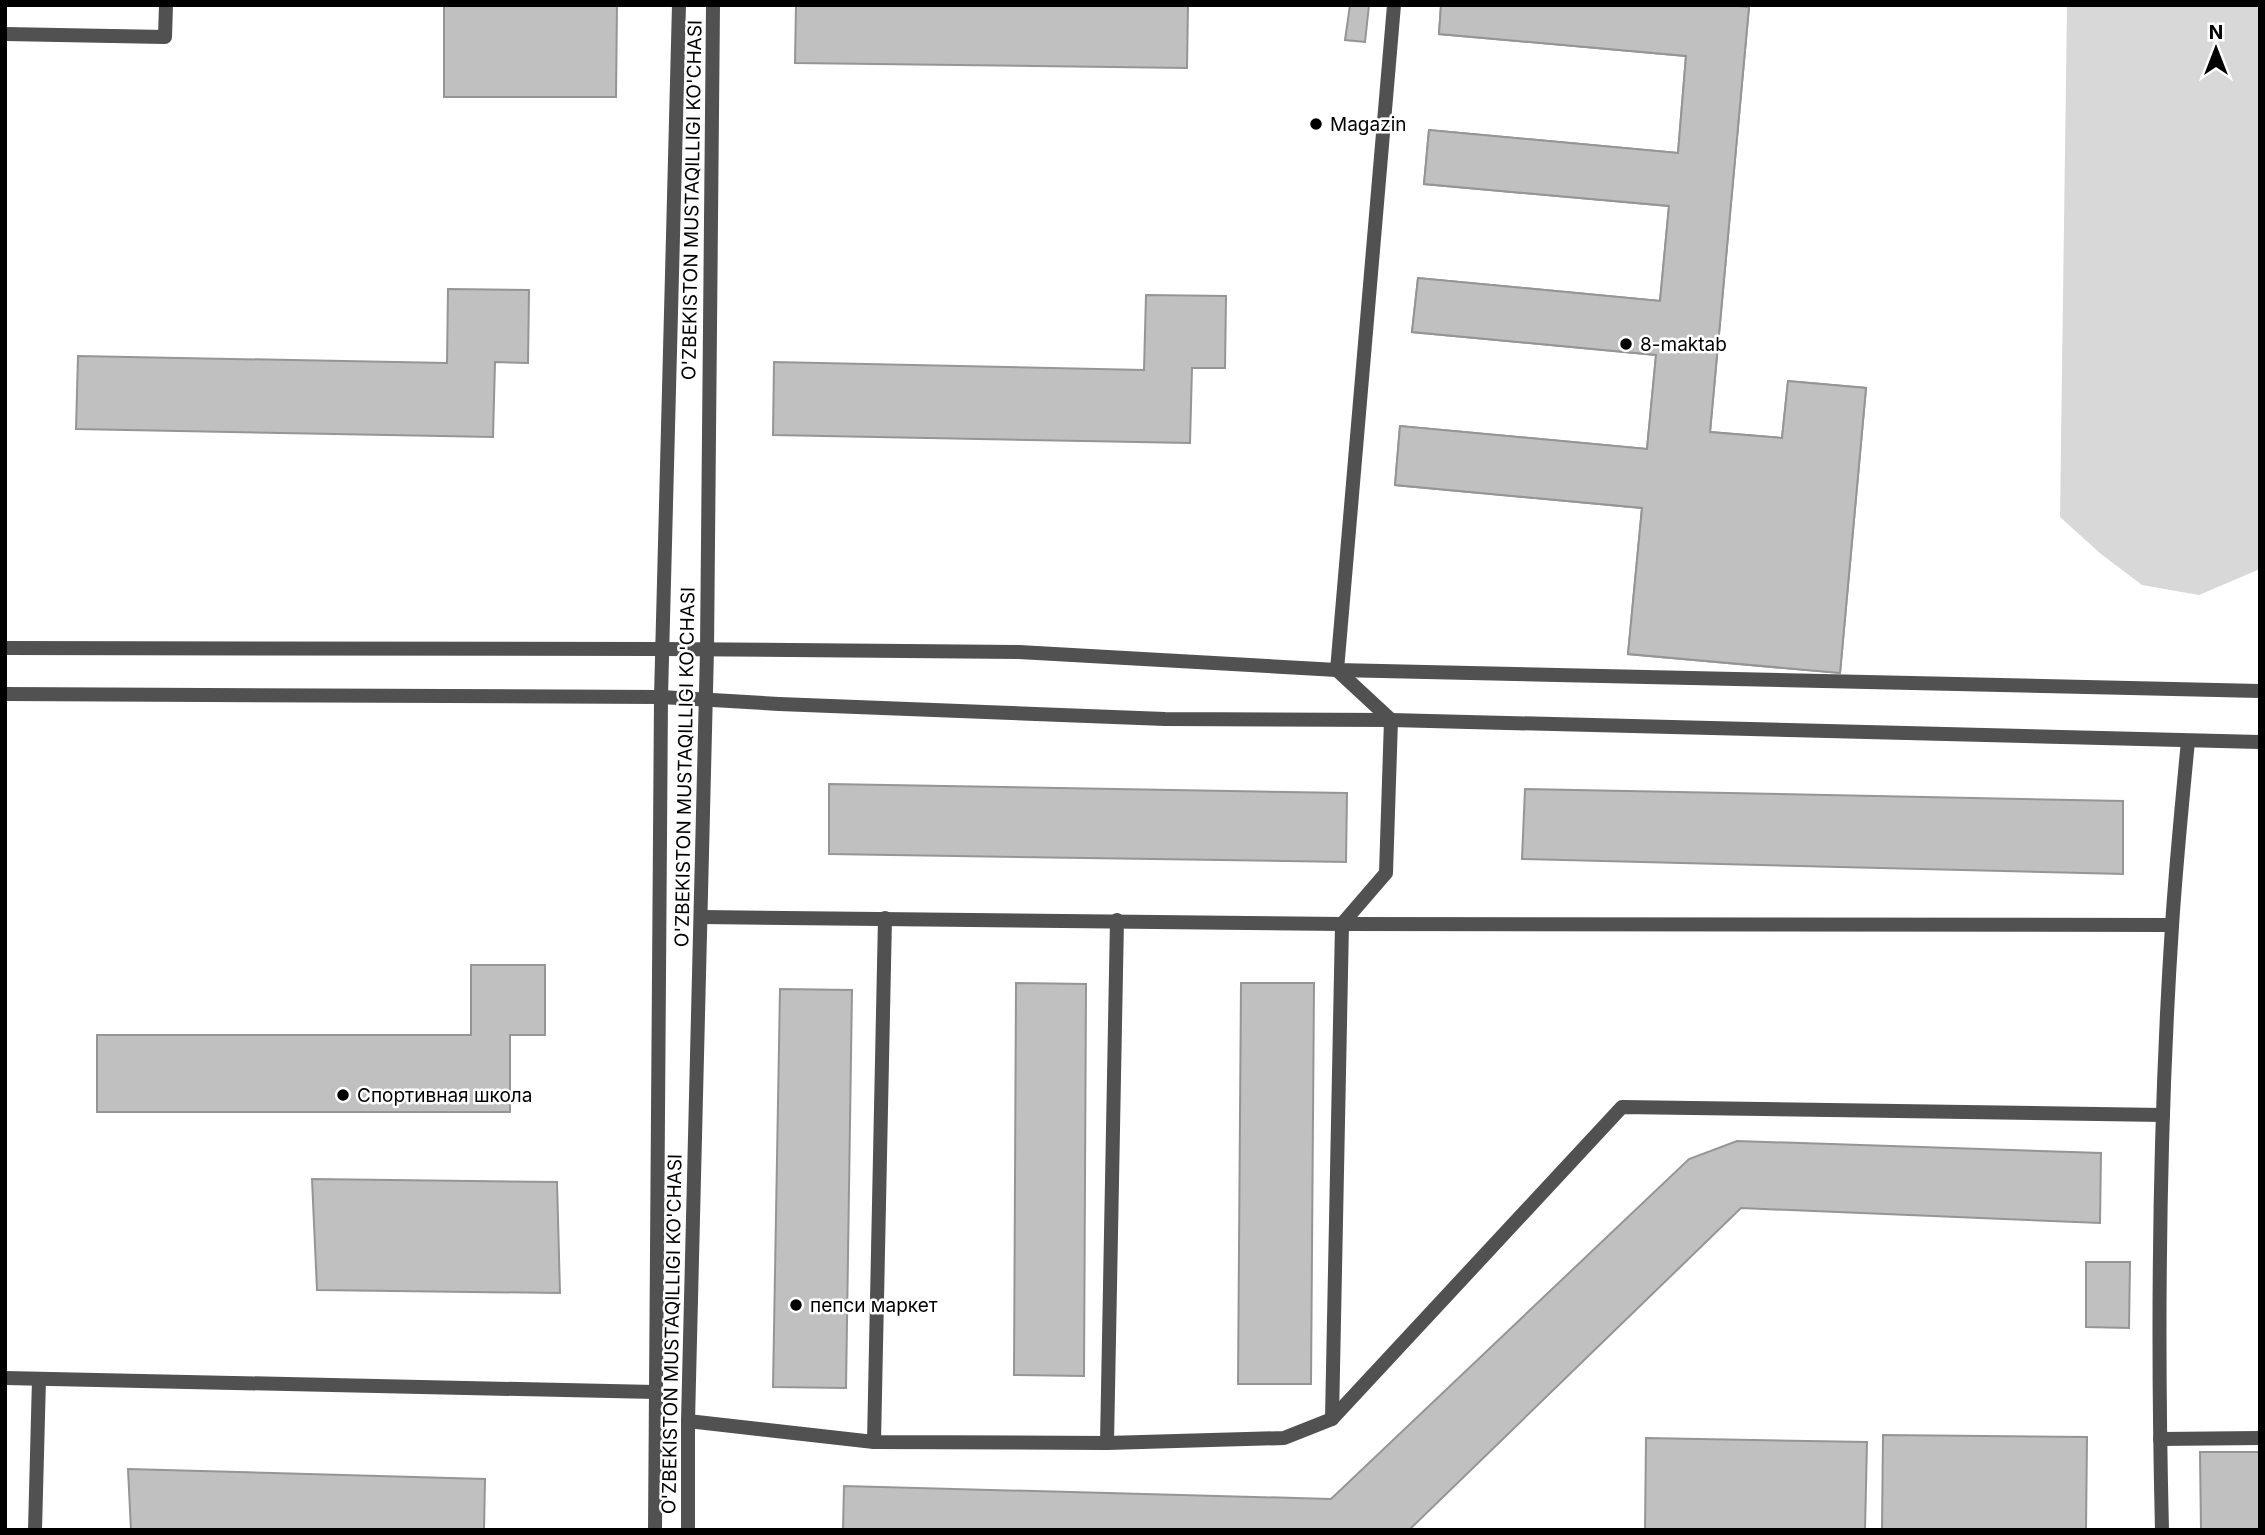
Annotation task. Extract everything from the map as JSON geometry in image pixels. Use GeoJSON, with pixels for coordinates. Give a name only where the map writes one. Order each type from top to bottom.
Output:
{"type":"FeatureCollection","features":[{"type":"Feature","properties":{"kind":"street"},"geometry":{"type":"LineString","coordinates":[[5,34],[165,37],[166,5]]}},
{"type":"Feature","properties":{"kind":"street","name":"O'ZBEKISTON MUSTAQILLIGI KO'CHASI"},"geometry":{"type":"LineString","coordinates":[[655,1530],[661,697],[678,5]]}},
{"type":"Feature","properties":{"kind":"street","name":"O'ZBEKISTON MUSTAQILLIGI KO'CHASI"},"geometry":{"type":"LineString","coordinates":[[688,1530],[688,1421],[707,650],[713,5]]}},
{"type":"Feature","properties":{"kind":"street"},"geometry":{"type":"LineString","coordinates":[[1337,670],[1394,5]]}},
{"type":"Feature","properties":{"kind":"street"},"geometry":{"type":"LineString","coordinates":[[5,648],[1019,652],[1337,670],[2260,691]]}},
{"type":"Feature","properties":{"kind":"street"},"geometry":{"type":"LineString","coordinates":[[1332,1419],[1342,924],[1386,873],[1391,720],[1337,670]]}},
{"type":"Feature","properties":{"kind":"street"},"geometry":{"type":"LineString","coordinates":[[5,695],[661,697],[1166,719],[1391,720],[2260,742]]}},
{"type":"Feature","properties":{"kind":"street"},"geometry":{"type":"LineString","coordinates":[[2162,1530],[2160,1439],[2163,1115],[2172,925],[2188,741]]}},
{"type":"Feature","properties":{"kind":"street"},"geometry":{"type":"LineString","coordinates":[[701,917],[1342,924],[2172,925]]}},
{"type":"Feature","properties":{"kind":"street"},"geometry":{"type":"LineString","coordinates":[[874,1442],[885,918]]}},
{"type":"Feature","properties":{"kind":"street"},"geometry":{"type":"LineString","coordinates":[[1107,1443],[1117,920]]}},
{"type":"Feature","properties":{"kind":"street"},"geometry":{"type":"LineString","coordinates":[[688,1421],[874,1442],[1107,1443],[1284,1438],[1332,1419],[1622,1107],[2163,1115]]}},
{"type":"Feature","properties":{"kind":"street"},"geometry":{"type":"LineString","coordinates":[[5,1378],[655,1392]]}},
{"type":"Feature","properties":{"kind":"street"},"geometry":{"type":"LineString","coordinates":[[35,1530],[39,1379]]}},
{"type":"Feature","properties":{"kind":"street"},"geometry":{"type":"LineString","coordinates":[[2160,1439],[2260,1438]]}},
{"type":"Feature","properties":{"kind":"shaded area"},"geometry":{"type":"Polygon","coordinates":[[[2067,5],[2260,5],[2260,569],[2199,595],[2142,585],[2101,554],[2060,517],[2067,5]]]}},
{"type":"Feature","properties":{"kind":"building"},"geometry":{"type":"Polygon","coordinates":[[[444,5],[617,5],[616,97],[444,97],[444,5]]]}},
{"type":"Feature","properties":{"kind":"building"},"geometry":{"type":"Polygon","coordinates":[[[796,5],[1188,5],[1187,68],[795,63],[796,5]]]}},
{"type":"Feature","properties":{"kind":"building"},"geometry":{"type":"Polygon","coordinates":[[[1350,5],[1369,5],[1365,42],[1345,40],[1350,5]]]}},
{"type":"Feature","properties":{"kind":"building","name":"8-maktab"},"geometry":{"type":"Polygon","coordinates":[[[1441,5],[1749,7],[1710,432],[1782,438],[1788,381],[1866,388],[1840,673],[1628,654],[1642,508],[1395,485],[1400,426],[1647,449],[1656,355],[1412,332],[1418,278],[1660,301],[1669,206],[1424,184],[1429,130],[1678,153],[1686,56],[1439,34],[1441,5]],[[1706,462],[1693,583],[1763,590],[1776,469],[1706,462]]]}},
{"type":"Feature","properties":{"kind":"building","name":"8-maktab"},"geometry":{"type":"Polygon","coordinates":[[[1441,5],[1749,7],[1710,432],[1782,438],[1788,381],[1866,388],[1840,673],[1628,654],[1642,508],[1395,485],[1400,426],[1647,449],[1656,355],[1412,332],[1418,278],[1660,301],[1669,206],[1424,184],[1429,130],[1678,153],[1686,56],[1439,34],[1441,5]]]}},
{"type":"Feature","properties":{"kind":"building"},"geometry":{"type":"Polygon","coordinates":[[[448,289],[529,290],[528,363],[495,362],[493,437],[76,429],[78,356],[447,363],[448,289]]]}},
{"type":"Feature","properties":{"kind":"building"},"geometry":{"type":"Polygon","coordinates":[[[1146,295],[1226,296],[1225,368],[1192,368],[1190,443],[773,435],[774,362],[1144,370],[1146,295]]]}},
{"type":"Feature","properties":{"kind":"building"},"geometry":{"type":"Polygon","coordinates":[[[829,784],[1347,793],[1346,862],[829,854],[829,784]]]}},
{"type":"Feature","properties":{"kind":"building"},"geometry":{"type":"Polygon","coordinates":[[[1525,789],[2123,801],[2123,874],[1522,859],[1525,789]]]}},
{"type":"Feature","properties":{"kind":"building"},"geometry":{"type":"Polygon","coordinates":[[[471,965],[545,965],[545,1035],[510,1035],[510,1112],[97,1112],[97,1035],[471,1035],[471,965]]]}},
{"type":"Feature","properties":{"kind":"building"},"geometry":{"type":"Polygon","coordinates":[[[1016,983],[1086,984],[1084,1376],[1014,1375],[1016,983]]]}},
{"type":"Feature","properties":{"kind":"building"},"geometry":{"type":"Polygon","coordinates":[[[1241,983],[1314,983],[1311,1384],[1238,1384],[1241,983]]]}},
{"type":"Feature","properties":{"kind":"building"},"geometry":{"type":"Polygon","coordinates":[[[780,989],[852,990],[846,1388],[773,1387],[780,989]]]}},
{"type":"Feature","properties":{"kind":"building"},"geometry":{"type":"Polygon","coordinates":[[[1737,1141],[2101,1153],[2100,1223],[1741,1208],[1409,1530],[843,1530],[844,1486],[1331,1499],[1689,1159],[1737,1141]]]}},
{"type":"Feature","properties":{"kind":"building"},"geometry":{"type":"Polygon","coordinates":[[[312,1179],[557,1182],[560,1293],[317,1290],[312,1179]]]}},
{"type":"Feature","properties":{"kind":"building"},"geometry":{"type":"Polygon","coordinates":[[[2086,1262],[2130,1262],[2129,1328],[2086,1327],[2086,1262]]]}},
{"type":"Feature","properties":{"kind":"building"},"geometry":{"type":"Polygon","coordinates":[[[1883,1435],[2087,1437],[2086,1530],[1882,1530],[1883,1435]]]}},
{"type":"Feature","properties":{"kind":"building"},"geometry":{"type":"Polygon","coordinates":[[[1646,1438],[1867,1442],[1865,1530],[1645,1530],[1646,1438]]]}},
{"type":"Feature","properties":{"kind":"building"},"geometry":{"type":"Polygon","coordinates":[[[2200,1452],[2260,1452],[2260,1530],[2201,1530],[2200,1452]]]}},
{"type":"Feature","properties":{"kind":"building"},"geometry":{"type":"Polygon","coordinates":[[[128,1469],[485,1479],[484,1530],[131,1530],[128,1469]]]}},
{"type":"Feature","properties":{"kind":"place","name":"Magazin"},"geometry":{"type":"Point","coordinates":[1316,124]}},
{"type":"Feature","properties":{"kind":"place","name":"8-maktab"},"geometry":{"type":"Point","coordinates":[1626,344]}},
{"type":"Feature","properties":{"kind":"place","name":"Спортивная школа"},"geometry":{"type":"Point","coordinates":[343,1095]}},
{"type":"Feature","properties":{"kind":"place","name":"пепси маркет"},"geometry":{"type":"Point","coordinates":[796,1305]}}]}
